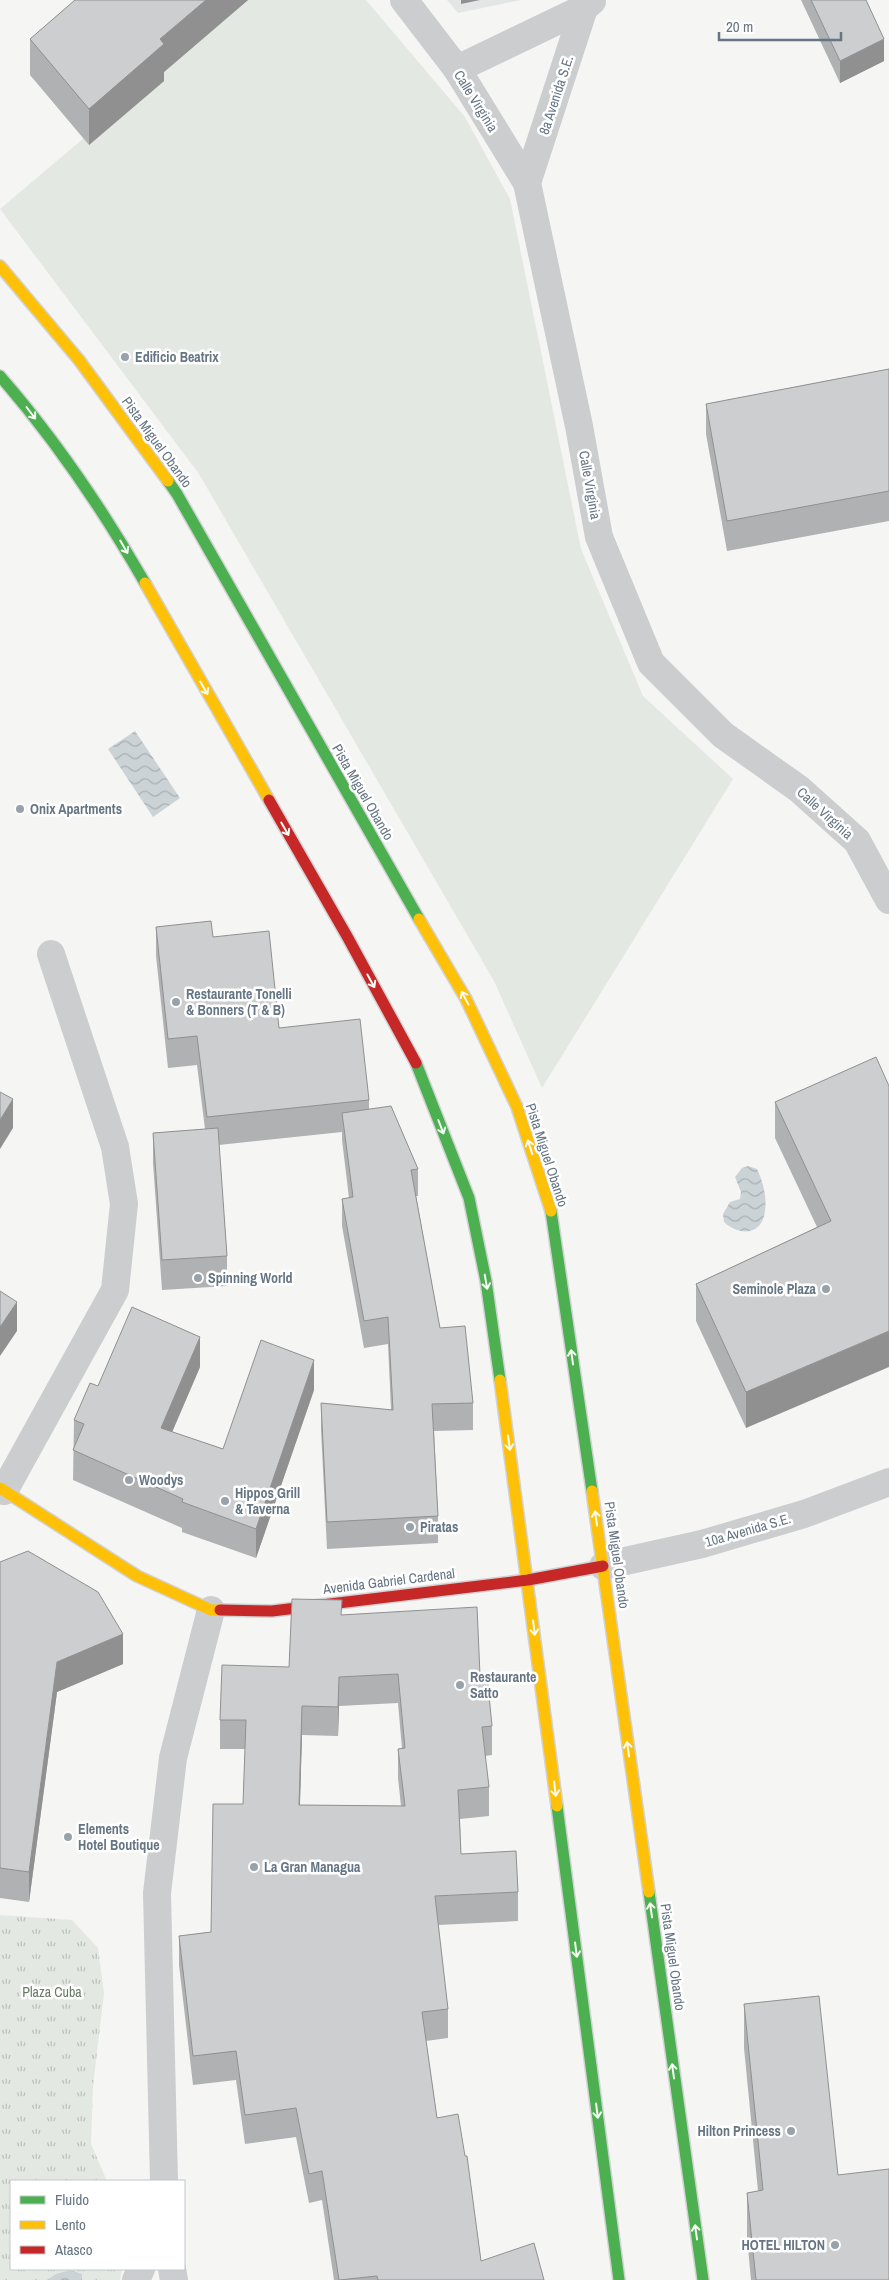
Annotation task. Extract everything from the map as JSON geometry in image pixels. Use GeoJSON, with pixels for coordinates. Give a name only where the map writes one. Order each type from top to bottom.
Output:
{"type":"FeatureCollection","features":[{"type":"Feature","properties":{"kind":"main road","name":"Pista Miguel Obando"},"geometry":{"type":"LineString","coordinates":[[0,266],[79,360],[177,494],[374,843],[466,998],[513,1099],[550,1207],[603,1566],[703,2280]]}},
{"type":"Feature","properties":{"kind":"main road"},"geometry":{"type":"LineString","coordinates":[[0,376],[29,409],[115,531],[348,938],[417,1064],[469,1198],[486,1281],[528,1580],[619,2280]]}},
{"type":"Feature","properties":{"kind":"main road","name":"Avenida Gabriel Cardenal"},"geometry":{"type":"LineString","coordinates":[[2,1489],[137,1576],[211,1610],[272,1611],[528,1580],[603,1566]]}},
{"type":"Feature","properties":{"kind":"street","name":"Calle Virginia"},"geometry":{"type":"LineString","coordinates":[[404,0],[457,69],[527,183],[579,426],[599,537],[651,663],[723,735],[799,789],[857,842],[889,900]]}},
{"type":"Feature","properties":{"kind":"street","name":"8a Avenida S.E."},"geometry":{"type":"LineString","coordinates":[[457,69],[589,4]]}},
{"type":"Feature","properties":{"kind":"street","name":"8a Avenida S.E."},"geometry":{"type":"LineString","coordinates":[[527,183],[589,4]]}},
{"type":"Feature","properties":{"kind":"street"},"geometry":{"type":"LineString","coordinates":[[2,1489],[116,1290],[124,1204],[115,1147],[51,954]]}},
{"type":"Feature","properties":{"kind":"street","name":"10a Avenida S.E."},"geometry":{"type":"LineString","coordinates":[[603,1566],[702,1544],[804,1514],[889,1482]]}},
{"type":"Feature","properties":{"kind":"street"},"geometry":{"type":"LineString","coordinates":[[164,2180],[157,1893],[174,1758],[211,1610]]}},
{"type":"Feature","properties":{"kind":"shaded area"},"geometry":{"type":"Polygon","coordinates":[[[447,0],[521,0],[458,13],[447,0]]]}},
{"type":"Feature","properties":{"kind":"green space"},"geometry":{"type":"Polygon","coordinates":[[[247,0],[366,0],[465,117],[510,199],[581,549],[643,696],[733,779],[542,1088],[494,981],[199,474],[0,209],[247,0]]]}},
{"type":"Feature","properties":{"kind":"green space","name":"Plaza Cuba"},"geometry":{"type":"Polygon","coordinates":[[[0,1915],[72,1920],[98,1948],[104,1993],[93,2086],[91,2144],[107,2180],[10,2180],[10,2270],[122,2270],[120,2280],[0,2280],[0,1915]]]}},
{"type":"Feature","properties":{"kind":"water"},"geometry":{"type":"Polygon","coordinates":[[[135,731],[180,798],[153,817],[108,749],[135,731]]]}},
{"type":"Feature","properties":{"kind":"water"},"geometry":{"type":"Polygon","coordinates":[[[748,1166],[757,1169],[761,1179],[764,1189],[765,1211],[763,1219],[755,1229],[743,1231],[736,1230],[724,1222],[723,1214],[730,1202],[740,1199],[741,1192],[735,1177],[742,1168],[748,1166]]]}},
{"type":"Feature","properties":{"kind":"water"},"geometry":{"type":"Polygon","coordinates":[[[70,2270],[82,2274],[82,2280],[47,2280],[56,2274],[70,2270]]]}},
{"type":"Feature","properties":{"kind":"building"},"geometry":{"type":"Polygon","coordinates":[[[75,0],[206,0],[160,39],[164,44],[89,109],[30,39],[75,0]]]}},
{"type":"Feature","properties":{"kind":"building"},"geometry":{"type":"Polygon","coordinates":[[[811,0],[866,0],[884,39],[840,61],[811,0]]]}},
{"type":"Feature","properties":{"kind":"building"},"geometry":{"type":"Polygon","coordinates":[[[889,369],[889,491],[727,521],[706,404],[889,369]]]}},
{"type":"Feature","properties":{"kind":"building"},"geometry":{"type":"Polygon","coordinates":[[[211,921],[213,937],[269,931],[279,1028],[360,1019],[369,1100],[207,1117],[197,1036],[168,1039],[156,927],[211,921]]]}},
{"type":"Feature","properties":{"kind":"building","name":"Seminole Plaza"},"geometry":{"type":"Polygon","coordinates":[[[876,1057],[889,1086],[889,1331],[746,1392],[696,1284],[831,1221],[775,1102],[876,1057]]]}},
{"type":"Feature","properties":{"kind":"building"},"geometry":{"type":"Polygon","coordinates":[[[0,1092],[13,1099],[0,1120],[0,1092]]]}},
{"type":"Feature","properties":{"kind":"building"},"geometry":{"type":"Polygon","coordinates":[[[391,1106],[418,1169],[411,1170],[440,1328],[465,1326],[473,1403],[432,1404],[438,1516],[327,1522],[321,1403],[393,1410],[388,1317],[364,1321],[342,1199],[353,1197],[342,1113],[391,1106]]]}},
{"type":"Feature","properties":{"kind":"building"},"geometry":{"type":"Polygon","coordinates":[[[218,1128],[227,1256],[162,1260],[153,1133],[218,1128]]]}},
{"type":"Feature","properties":{"kind":"building"},"geometry":{"type":"Polygon","coordinates":[[[0,1291],[17,1302],[0,1327],[0,1291]]]}},
{"type":"Feature","properties":{"kind":"building"},"geometry":{"type":"Polygon","coordinates":[[[132,1307],[200,1337],[161,1428],[223,1449],[261,1340],[314,1360],[256,1529],[182,1502],[183,1499],[73,1450],[84,1424],[74,1420],[90,1383],[98,1386],[132,1307]]]}},
{"type":"Feature","properties":{"kind":"building"},"geometry":{"type":"Polygon","coordinates":[[[28,1551],[98,1592],[123,1634],[57,1662],[29,1872],[0,1868],[0,1562],[28,1551]]]}},
{"type":"Feature","properties":{"kind":"building"},"geometry":{"type":"Polygon","coordinates":[[[292,1599],[342,1600],[341,1615],[477,1607],[480,1675],[487,1675],[492,1726],[482,1727],[489,1787],[458,1790],[461,1854],[516,1851],[518,1892],[435,1896],[448,2009],[422,2012],[437,2118],[458,2114],[465,2156],[467,2156],[481,2261],[534,2243],[544,2280],[378,2280],[377,2276],[339,2280],[322,2171],[309,2174],[296,2108],[245,2115],[236,2051],[193,2056],[179,1936],[211,1932],[213,1804],[243,1804],[246,1720],[220,1720],[222,1665],[289,1667],[292,1599]],[[398,1674],[339,1677],[338,1707],[302,1706],[299,1805],[405,1806],[398,1749],[405,1748],[398,1674]]]}},
{"type":"Feature","properties":{"kind":"building","name":"Hilton Princess"},"geometry":{"type":"Polygon","coordinates":[[[819,1996],[838,2175],[889,2169],[889,2280],[756,2280],[747,2193],[763,2190],[744,2004],[819,1996]]]}},
{"type":"Feature","properties":{"kind":"traffic: fast"},"geometry":{"type":"LineString","coordinates":[[0,376],[59,450],[112,529],[145,583]]}},
{"type":"Feature","properties":{"kind":"traffic: fast"},"geometry":{"type":"LineString","coordinates":[[168,481],[419,919]]}},
{"type":"Feature","properties":{"kind":"traffic: fast"},"geometry":{"type":"LineString","coordinates":[[416,1063],[469,1198],[486,1281],[500,1380]]}},
{"type":"Feature","properties":{"kind":"traffic: fast"},"geometry":{"type":"LineString","coordinates":[[551,1211],[592,1491]]}},
{"type":"Feature","properties":{"kind":"traffic: fast"},"geometry":{"type":"LineString","coordinates":[[557,1806],[619,2280]]}},
{"type":"Feature","properties":{"kind":"traffic: fast"},"geometry":{"type":"LineString","coordinates":[[649,1892],[703,2280]]}},
{"type":"Feature","properties":{"kind":"traffic: slow"},"geometry":{"type":"LineString","coordinates":[[0,266],[79,360],[168,481]]}},
{"type":"Feature","properties":{"kind":"traffic: slow"},"geometry":{"type":"LineString","coordinates":[[145,583],[269,800]]}},
{"type":"Feature","properties":{"kind":"traffic: slow"},"geometry":{"type":"LineString","coordinates":[[419,919],[466,999],[517,1107],[551,1211]]}},
{"type":"Feature","properties":{"kind":"traffic: slow"},"geometry":{"type":"LineString","coordinates":[[500,1380],[557,1806]]}},
{"type":"Feature","properties":{"kind":"traffic: slow"},"geometry":{"type":"LineString","coordinates":[[0,1488],[137,1576],[211,1610],[220,1610]]}},
{"type":"Feature","properties":{"kind":"traffic: slow"},"geometry":{"type":"LineString","coordinates":[[592,1491],[649,1892]]}},
{"type":"Feature","properties":{"kind":"traffic: jam"},"geometry":{"type":"LineString","coordinates":[[269,800],[348,938],[416,1063]]}},
{"type":"Feature","properties":{"kind":"traffic: jam"},"geometry":{"type":"LineString","coordinates":[[220,1610],[272,1611],[528,1580],[603,1566]]}},
{"type":"Feature","properties":{"kind":"place","name":"Edificio Beatrix"},"geometry":{"type":"Point","coordinates":[125,357]}},
{"type":"Feature","properties":{"kind":"place","name":"Onix Apartments"},"geometry":{"type":"Point","coordinates":[20,809]}},
{"type":"Feature","properties":{"kind":"place","name":"Restaurante Tonelli & Bonners (T & B)"},"geometry":{"type":"Point","coordinates":[176,1002]}},
{"type":"Feature","properties":{"kind":"place","name":"Spinning World"},"geometry":{"type":"Point","coordinates":[198,1278]}},
{"type":"Feature","properties":{"kind":"place","name":"Seminole Plaza"},"geometry":{"type":"Point","coordinates":[826,1289]}},
{"type":"Feature","properties":{"kind":"place","name":"Woodys"},"geometry":{"type":"Point","coordinates":[129,1480]}},
{"type":"Feature","properties":{"kind":"place","name":"Hippos Grill & Taverna"},"geometry":{"type":"Point","coordinates":[225,1501]}},
{"type":"Feature","properties":{"kind":"place","name":"Piratas"},"geometry":{"type":"Point","coordinates":[410,1527]}},
{"type":"Feature","properties":{"kind":"place","name":"Restaurante Satto"},"geometry":{"type":"Point","coordinates":[460,1685]}},
{"type":"Feature","properties":{"kind":"place","name":"Elements Hotel Boutique"},"geometry":{"type":"Point","coordinates":[68,1837]}},
{"type":"Feature","properties":{"kind":"place","name":"La Gran Managua"},"geometry":{"type":"Point","coordinates":[254,1867]}},
{"type":"Feature","properties":{"kind":"place","name":"Hilton Princess"},"geometry":{"type":"Point","coordinates":[791,2131]}},
{"type":"Feature","properties":{"kind":"place","name":"HOTEL HILTON"},"geometry":{"type":"Point","coordinates":[835,2245]}}]}
